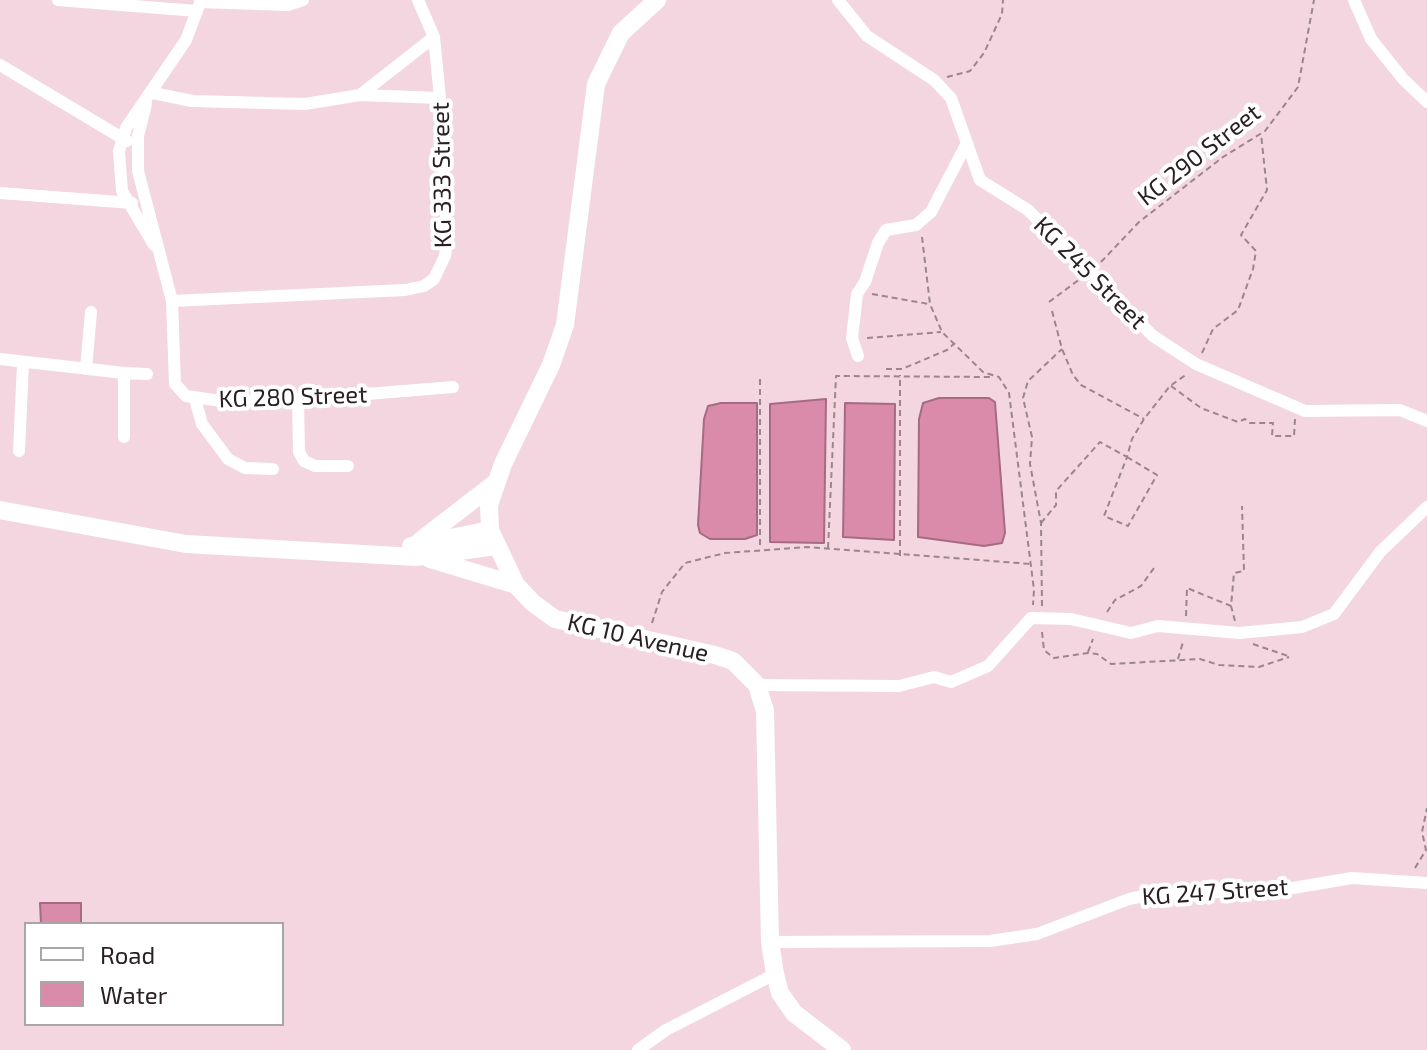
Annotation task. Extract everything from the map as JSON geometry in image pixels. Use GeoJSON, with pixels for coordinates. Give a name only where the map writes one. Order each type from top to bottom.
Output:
{"type":"FeatureCollection","features":[{"type":"Feature","properties":{"kind":"street"},"geometry":{"type":"LineString","coordinates":[[60,1],[288,5],[303,0]]}},
{"type":"Feature","properties":{"kind":"street","name":"KG 333 Street"},"geometry":{"type":"LineString","coordinates":[[172,301],[405,290],[424,286],[434,279],[445,256],[447,240],[440,98],[434,37],[418,0]]}},
{"type":"Feature","properties":{"kind":"street"},"geometry":{"type":"LineString","coordinates":[[0,510],[186,544],[381,554],[493,538],[489,505],[497,481],[565,325],[596,84],[621,33],[657,0]]}},
{"type":"Feature","properties":{"kind":"street","name":"KG 245 Street"},"geometry":{"type":"LineString","coordinates":[[838,0],[874,41],[934,80],[951,98],[980,180],[1028,210],[1153,336],[1196,364],[1305,411],[1400,410],[1427,421]]}},
{"type":"Feature","properties":{"kind":"street"},"geometry":{"type":"LineString","coordinates":[[1354,0],[1371,39],[1403,79],[1427,102]]}},
{"type":"Feature","properties":{"kind":"street","name":"KG 280 Street"},"geometry":{"type":"LineString","coordinates":[[159,253],[125,197],[119,151],[122,138],[186,40],[199,4]]}},
{"type":"Feature","properties":{"kind":"street"},"geometry":{"type":"LineString","coordinates":[[360,95],[434,37]]}},
{"type":"Feature","properties":{"kind":"street"},"geometry":{"type":"LineString","coordinates":[[0,65],[137,146]]}},
{"type":"Feature","properties":{"kind":"street"},"geometry":{"type":"LineString","coordinates":[[149,98],[305,104],[360,95],[440,98]]}},
{"type":"Feature","properties":{"kind":"street","name":"KG 280 Street"},"geometry":{"type":"LineString","coordinates":[[149,98],[137,146],[144,198],[172,301],[175,384],[186,396],[195,399],[298,400],[453,387]]}},
{"type":"Feature","properties":{"kind":"street"},"geometry":{"type":"LineString","coordinates":[[858,356],[853,342],[857,294],[886,230],[916,225],[931,212],[967,143]]}},
{"type":"Feature","properties":{"kind":"street"},"geometry":{"type":"LineString","coordinates":[[0,193],[91,199],[144,198]]}},
{"type":"Feature","properties":{"kind":"street"},"geometry":{"type":"LineString","coordinates":[[86,369],[91,312]]}},
{"type":"Feature","properties":{"kind":"street"},"geometry":{"type":"LineString","coordinates":[[0,359],[147,374]]}},
{"type":"Feature","properties":{"kind":"street"},"geometry":{"type":"LineString","coordinates":[[19,451],[23,363]]}},
{"type":"Feature","properties":{"kind":"street"},"geometry":{"type":"LineString","coordinates":[[124,373],[124,437]]}},
{"type":"Feature","properties":{"kind":"street"},"geometry":{"type":"LineString","coordinates":[[195,399],[202,424],[228,459],[245,468],[273,469]]}},
{"type":"Feature","properties":{"kind":"street"},"geometry":{"type":"LineString","coordinates":[[298,400],[301,457],[315,466],[348,466]]}},
{"type":"Feature","properties":{"kind":"street"},"geometry":{"type":"LineString","coordinates":[[416,551],[497,481]]}},
{"type":"Feature","properties":{"kind":"street"},"geometry":{"type":"LineString","coordinates":[[842,1050],[794,1013],[780,993],[775,974],[770,942],[765,711],[757,685],[899,686],[934,677],[951,682],[988,666],[1036,619],[1071,619],[1131,633],[1158,626],[1239,633],[1302,627],[1334,614],[1380,552],[1427,507]]}},
{"type":"Feature","properties":{"kind":"street","name":"KG 10 Avenue"},"geometry":{"type":"LineString","coordinates":[[493,538],[516,585],[555,619],[733,661],[757,685]]}},
{"type":"Feature","properties":{"kind":"street"},"geometry":{"type":"LineString","coordinates":[[416,551],[516,585]]}},
{"type":"Feature","properties":{"kind":"street","name":"KG 247 Street"},"geometry":{"type":"LineString","coordinates":[[770,942],[1004,940],[1037,934],[1102,908],[1154,894],[1281,890],[1352,878],[1427,883]]}},
{"type":"Feature","properties":{"kind":"street"},"geometry":{"type":"LineString","coordinates":[[638,1050],[666,1030],[775,974]]}},
{"type":"Feature","properties":{"kind":"path"},"geometry":{"type":"LineString","coordinates":[[934,80],[970,71],[997,28],[1003,0]]}},
{"type":"Feature","properties":{"kind":"path","name":"KG 290 Street"},"geometry":{"type":"LineString","coordinates":[[1049,302],[1089,272],[1139,222],[1180,194],[1223,157],[1261,134],[1298,87],[1314,0]]}},
{"type":"Feature","properties":{"kind":"path"},"geometry":{"type":"LineString","coordinates":[[1041,523],[1056,505],[1056,491],[1100,442],[1127,457],[1157,475],[1128,526],[1104,516],[1127,457],[1132,439],[1144,419],[1170,386],[1196,364],[1213,329],[1238,310],[1256,251],[1241,235],[1267,190],[1261,134]]}},
{"type":"Feature","properties":{"kind":"path"},"geometry":{"type":"LineString","coordinates":[[916,225],[922,235],[930,304],[942,332],[956,342],[983,372],[999,377],[1009,393],[1036,619],[1048,656],[1054,658],[1088,653],[1097,654],[1111,664],[1200,659],[1219,665],[1259,667],[1289,657]]}},
{"type":"Feature","properties":{"kind":"path"},"geometry":{"type":"LineString","coordinates":[[865,282],[865,298],[873,294],[930,304]]}},
{"type":"Feature","properties":{"kind":"path"},"geometry":{"type":"LineString","coordinates":[[1052,311],[1062,349],[1081,385],[1144,419]]}},
{"type":"Feature","properties":{"kind":"path"},"geometry":{"type":"LineString","coordinates":[[853,342],[942,332]]}},
{"type":"Feature","properties":{"kind":"path"},"geometry":{"type":"LineString","coordinates":[[886,369],[902,369],[947,350],[956,342]]}},
{"type":"Feature","properties":{"kind":"path"},"geometry":{"type":"LineString","coordinates":[[1036,619],[1041,523],[1030,464],[1032,437],[1023,398],[1028,381],[1062,349]]}},
{"type":"Feature","properties":{"kind":"path"},"geometry":{"type":"LineString","coordinates":[[900,374],[900,556]]}},
{"type":"Feature","properties":{"kind":"path"},"geometry":{"type":"LineString","coordinates":[[828,548],[836,376],[999,377]]}},
{"type":"Feature","properties":{"kind":"path"},"geometry":{"type":"LineString","coordinates":[[760,379],[760,548]]}},
{"type":"Feature","properties":{"kind":"path"},"geometry":{"type":"LineString","coordinates":[[1170,386],[1201,408],[1238,422],[1245,419],[1250,423],[1273,423],[1272,436],[1294,436],[1295,420],[1305,411]]}},
{"type":"Feature","properties":{"kind":"path"},"geometry":{"type":"LineString","coordinates":[[1187,588],[1231,606],[1234,573],[1244,571],[1242,506]]}},
{"type":"Feature","properties":{"kind":"path"},"geometry":{"type":"LineString","coordinates":[[648,639],[662,592],[685,563],[760,548],[828,548],[1031,564]]}},
{"type":"Feature","properties":{"kind":"path"},"geometry":{"type":"LineString","coordinates":[[1088,653],[1098,626],[1115,600],[1141,586],[1154,568]]}},
{"type":"Feature","properties":{"kind":"path"},"geometry":{"type":"LineString","coordinates":[[1412,881],[1426,850],[1422,832],[1427,808]]}},
{"type":"Feature","properties":{"kind":"water"},"geometry":{"type":"Polygon","coordinates":[[[939,398],[989,398],[995,402],[1005,533],[1002,543],[984,546],[918,537],[919,419],[923,403],[939,398]]]}},
{"type":"Feature","properties":{"kind":"water"},"geometry":{"type":"Polygon","coordinates":[[[826,399],[824,543],[770,542],[770,404],[826,399]]]}},
{"type":"Feature","properties":{"kind":"water"},"geometry":{"type":"Polygon","coordinates":[[[757,403],[757,535],[745,539],[710,539],[700,533],[698,525],[704,419],[708,406],[757,403]]]}},
{"type":"Feature","properties":{"kind":"water"},"geometry":{"type":"Polygon","coordinates":[[[845,403],[895,404],[894,540],[843,537],[845,403]]]}},
{"type":"Feature","properties":{"kind":"water"},"geometry":{"type":"Polygon","coordinates":[[[40,903],[81,903],[81,922],[41,922],[40,903]]]}}]}
